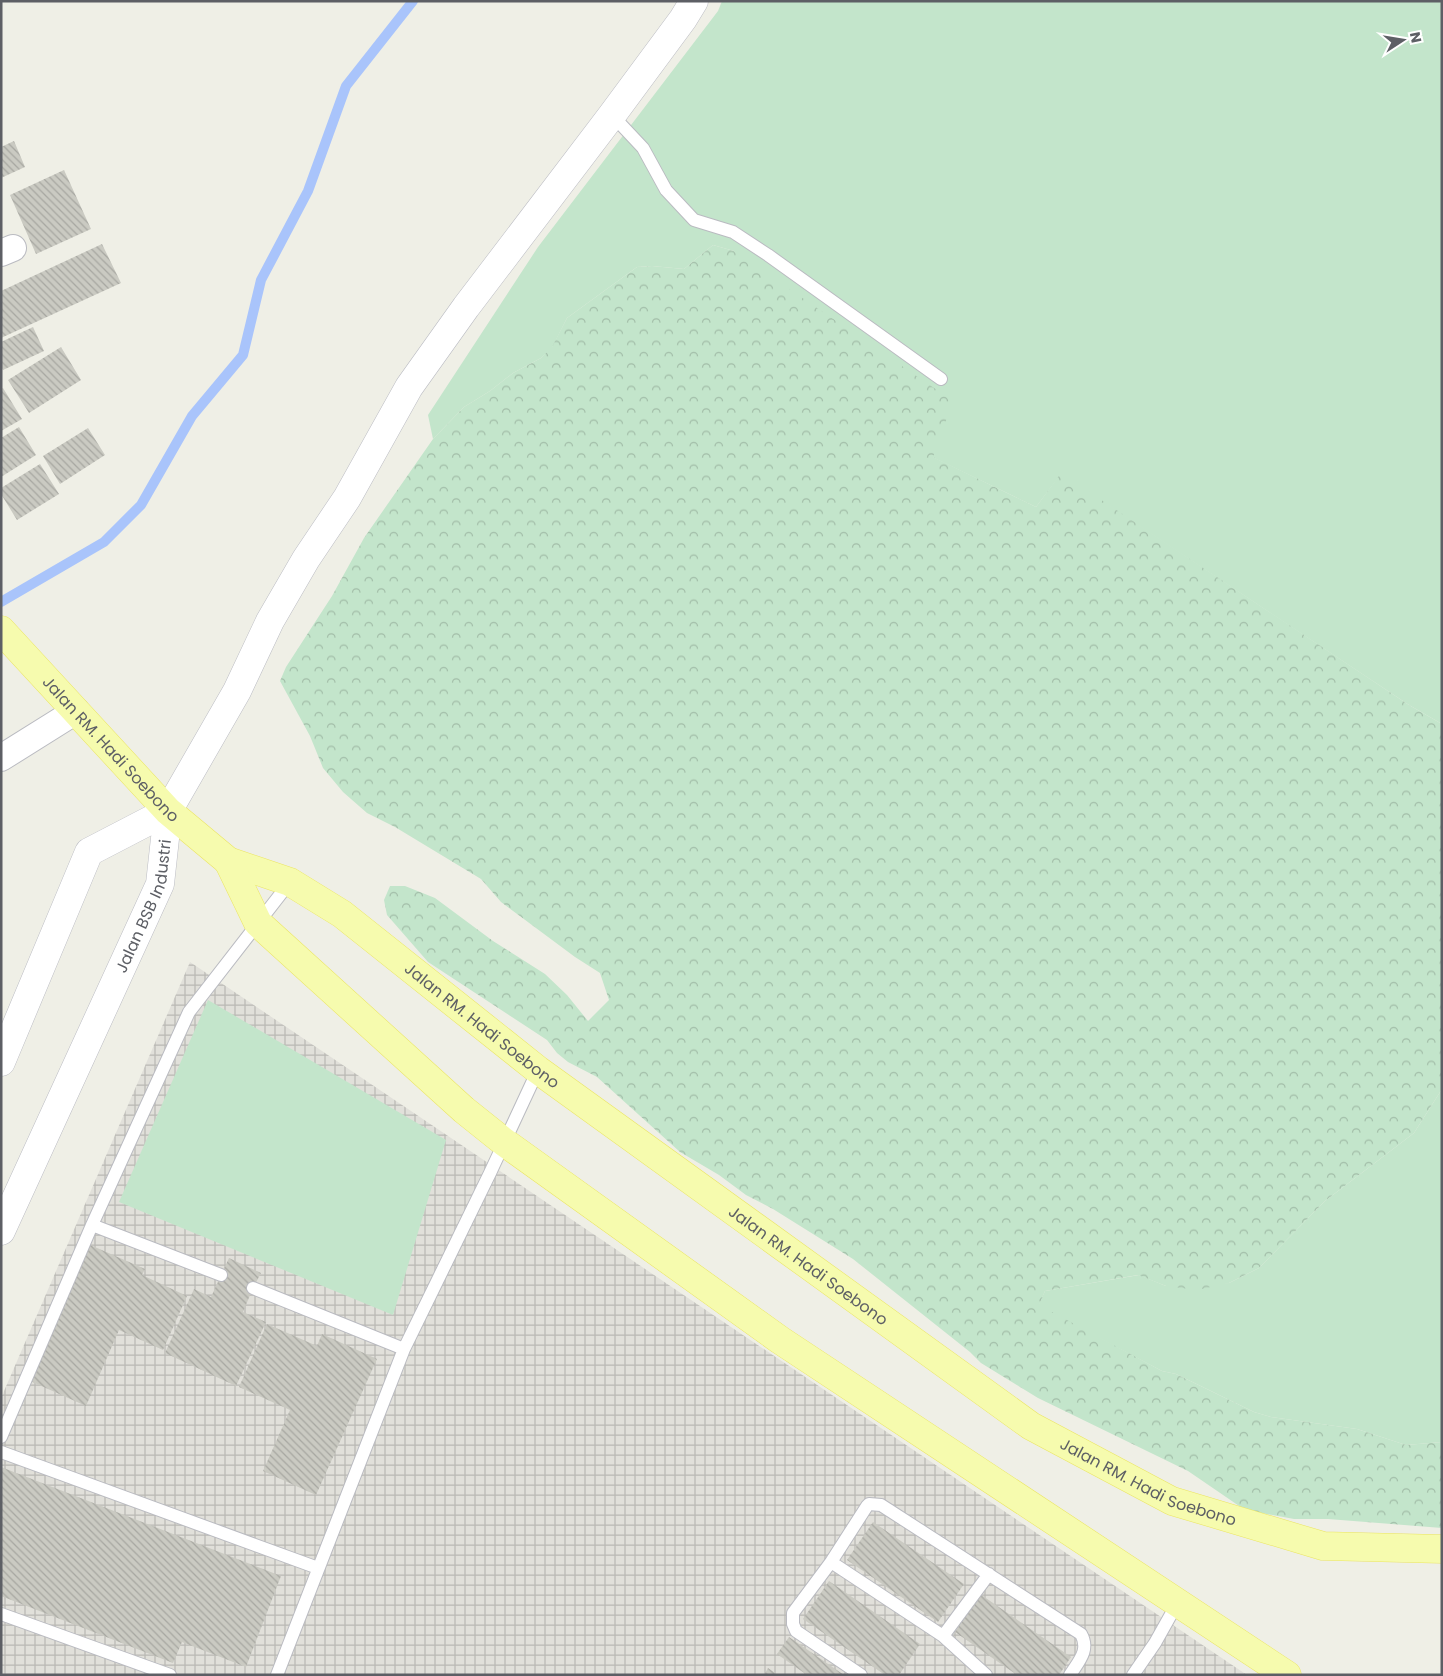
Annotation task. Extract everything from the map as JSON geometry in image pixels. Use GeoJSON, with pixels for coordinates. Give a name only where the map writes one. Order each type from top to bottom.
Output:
{"type":"FeatureCollection","features":[{"type":"Feature","properties":{"kind":"main road"},"geometry":{"type":"LineString","coordinates":[[168,811],[237,691],[270,621],[306,559],[348,498],[409,387],[466,307],[683,19],[694,1]]}},
{"type":"Feature","properties":{"kind":"main road","name":"Jalan RM. Hadi Soebono"},"geometry":{"type":"LineString","coordinates":[[1,630],[168,811],[228,861],[290,882],[342,914],[538,1070],[1031,1426],[1172,1501],[1323,1546],[1442,1550]]}},
{"type":"Feature","properties":{"kind":"main road","name":"Jalan BSB Industri"},"geometry":{"type":"LineString","coordinates":[[1,1062],[89,852],[168,811]]}},
{"type":"Feature","properties":{"kind":"main road","name":"Jalan BSB Industri"},"geometry":{"type":"LineString","coordinates":[[1,1231],[160,884],[168,811]]}},
{"type":"Feature","properties":{"kind":"main road","name":"Jalan RM. Hadi Soebono"},"geometry":{"type":"LineString","coordinates":[[228,861],[258,923],[464,1110],[504,1142],[780,1340],[1286,1675]]}},
{"type":"Feature","properties":{"kind":"street"},"geometry":{"type":"LineString","coordinates":[[1,758],[76,711]]}},
{"type":"Feature","properties":{"kind":"lane"},"geometry":{"type":"LineString","coordinates":[[612,115],[643,148],[666,190],[694,220],[733,232],[941,379]]}},
{"type":"Feature","properties":{"kind":"lane"},"geometry":{"type":"LineString","coordinates":[[1,1437],[92,1225],[188,1012],[290,882]]}},
{"type":"Feature","properties":{"kind":"lane"},"geometry":{"type":"LineString","coordinates":[[277,1675],[404,1349],[538,1070]]}},
{"type":"Feature","properties":{"kind":"lane"},"geometry":{"type":"LineString","coordinates":[[92,1225],[221,1275]]}},
{"type":"Feature","properties":{"kind":"lane"},"geometry":{"type":"LineString","coordinates":[[253,1288],[404,1349]]}},
{"type":"Feature","properties":{"kind":"lane"},"geometry":{"type":"LineString","coordinates":[[1,1452],[318,1568]]}},
{"type":"Feature","properties":{"kind":"lane"},"geometry":{"type":"LineString","coordinates":[[861,1675],[796,1631],[793,1624],[794,1613],[831,1562],[866,1506],[875,1504],[881,1505],[1081,1634],[1084,1639],[1084,1652],[1070,1675]]}},
{"type":"Feature","properties":{"kind":"lane"},"geometry":{"type":"LineString","coordinates":[[831,1562],[942,1636],[986,1675]]}},
{"type":"Feature","properties":{"kind":"lane"},"geometry":{"type":"LineString","coordinates":[[942,1636],[989,1574]]}},
{"type":"Feature","properties":{"kind":"lane"},"geometry":{"type":"LineString","coordinates":[[1133,1675],[1155,1643],[1178,1602]]}},
{"type":"Feature","properties":{"kind":"lane"},"geometry":{"type":"LineString","coordinates":[[1,1614],[170,1675]]}},
{"type":"Feature","properties":{"kind":"shaded area"},"geometry":{"type":"Polygon","coordinates":[[[190,962],[1247,1675],[1,1675],[1,1398],[190,962]]]}},
{"type":"Feature","properties":{"kind":"green space"},"geometry":{"type":"Polygon","coordinates":[[[722,1],[1442,1],[1442,724],[1409,705],[1061,474],[1036,507],[932,457],[734,251],[713,245],[684,269],[652,266],[637,267],[567,318],[552,348],[541,358],[513,373],[490,391],[464,407],[433,439],[428,415],[538,247],[718,11],[722,1]]]}},
{"type":"Feature","properties":{"kind":"green space"},"geometry":{"type":"Polygon","coordinates":[[[713,245],[734,251],[953,401],[933,457],[1036,507],[1061,473],[1409,705],[1442,724],[1442,1089],[1414,1133],[1325,1201],[1259,1268],[1229,1283],[1197,1290],[1166,1286],[1138,1275],[1045,1291],[1039,1305],[1162,1371],[1176,1374],[1254,1412],[1271,1417],[1357,1429],[1406,1445],[1442,1442],[1442,1528],[1328,1519],[1294,1519],[1245,1510],[1188,1471],[1038,1398],[981,1363],[970,1352],[853,1259],[773,1209],[746,1195],[719,1175],[680,1152],[597,1077],[568,1062],[557,1053],[547,1040],[428,962],[387,915],[384,900],[390,886],[405,886],[435,898],[493,941],[545,974],[567,995],[588,1021],[609,1000],[600,973],[575,957],[501,902],[481,879],[395,827],[367,813],[343,792],[323,768],[310,736],[280,681],[286,667],[332,596],[364,538],[433,439],[464,407],[490,391],[513,373],[541,358],[552,347],[567,318],[637,267],[652,266],[684,269],[713,245]]]}},
{"type":"Feature","properties":{"kind":"green space"},"geometry":{"type":"Polygon","coordinates":[[[208,1000],[446,1140],[393,1315],[119,1202],[208,1000]]]}},
{"type":"Feature","properties":{"kind":"green space"},"geometry":{"type":"Polygon","coordinates":[[[1442,1089],[1442,1442],[1406,1445],[1357,1429],[1271,1417],[1254,1412],[1176,1374],[1162,1371],[1038,1306],[1045,1291],[1139,1275],[1166,1286],[1229,1283],[1259,1268],[1325,1201],[1414,1133],[1442,1089]]]}},
{"type":"Feature","properties":{"kind":"building"},"geometry":{"type":"Polygon","coordinates":[[[14,141],[25,167],[1,178],[1,147],[14,141]]]}},
{"type":"Feature","properties":{"kind":"building"},"geometry":{"type":"Polygon","coordinates":[[[64,170],[91,229],[36,254],[10,195],[64,170]]]}},
{"type":"Feature","properties":{"kind":"building"},"geometry":{"type":"Polygon","coordinates":[[[102,244],[121,283],[1,338],[1,291],[102,244]]]}},
{"type":"Feature","properties":{"kind":"building"},"geometry":{"type":"Polygon","coordinates":[[[33,327],[44,351],[3,370],[1,366],[1,342],[33,327]]]}},
{"type":"Feature","properties":{"kind":"building"},"geometry":{"type":"Polygon","coordinates":[[[61,347],[81,380],[29,413],[8,380],[61,347]]]}},
{"type":"Feature","properties":{"kind":"building"},"geometry":{"type":"Polygon","coordinates":[[[3,388],[22,419],[1,431],[1,389],[3,388]]]}},
{"type":"Feature","properties":{"kind":"building"},"geometry":{"type":"Polygon","coordinates":[[[19,427],[36,455],[1,477],[1,438],[19,427]]]}},
{"type":"Feature","properties":{"kind":"building"},"geometry":{"type":"Polygon","coordinates":[[[88,428],[105,455],[60,484],[43,456],[88,428]]]}},
{"type":"Feature","properties":{"kind":"building"},"geometry":{"type":"Polygon","coordinates":[[[40,464],[59,494],[17,520],[1,494],[1,488],[40,464]]]}},
{"type":"Feature","properties":{"kind":"building"},"geometry":{"type":"Polygon","coordinates":[[[88,1244],[145,1269],[142,1275],[187,1296],[163,1350],[119,1330],[86,1406],[28,1380],[88,1244]]]}},
{"type":"Feature","properties":{"kind":"building"},"geometry":{"type":"Polygon","coordinates":[[[229,1258],[261,1273],[243,1312],[266,1322],[236,1386],[165,1353],[194,1289],[211,1297],[229,1258]]]}},
{"type":"Feature","properties":{"kind":"building"},"geometry":{"type":"Polygon","coordinates":[[[267,1324],[317,1346],[322,1334],[377,1359],[316,1495],[263,1471],[290,1410],[239,1387],[267,1324]]]}},
{"type":"Feature","properties":{"kind":"building"},"geometry":{"type":"Polygon","coordinates":[[[1,1467],[281,1576],[246,1667],[182,1642],[173,1663],[1,1596],[1,1467]]]}},
{"type":"Feature","properties":{"kind":"building"},"geometry":{"type":"Polygon","coordinates":[[[873,1522],[964,1584],[938,1622],[847,1560],[873,1522]]]}},
{"type":"Feature","properties":{"kind":"building"},"geometry":{"type":"Polygon","coordinates":[[[829,1581],[920,1644],[899,1675],[885,1675],[803,1619],[829,1581]]]}},
{"type":"Feature","properties":{"kind":"building"},"geometry":{"type":"Polygon","coordinates":[[[980,1594],[1071,1657],[1059,1675],[1017,1675],[955,1632],[980,1594]]]}},
{"type":"Feature","properties":{"kind":"building"},"geometry":{"type":"Polygon","coordinates":[[[789,1637],[844,1675],[807,1675],[777,1654],[789,1637]]]}},
{"type":"Feature","properties":{"kind":"building"},"geometry":{"type":"Polygon","coordinates":[[[768,1668],[778,1675],[764,1675],[768,1668]]]}},
{"type":"Feature","properties":{"kind":"waterway"},"geometry":{"type":"LineString","coordinates":[[1,602],[104,542],[141,505],[192,416],[243,355],[261,280],[308,191],[346,86],[413,1]]}}]}
